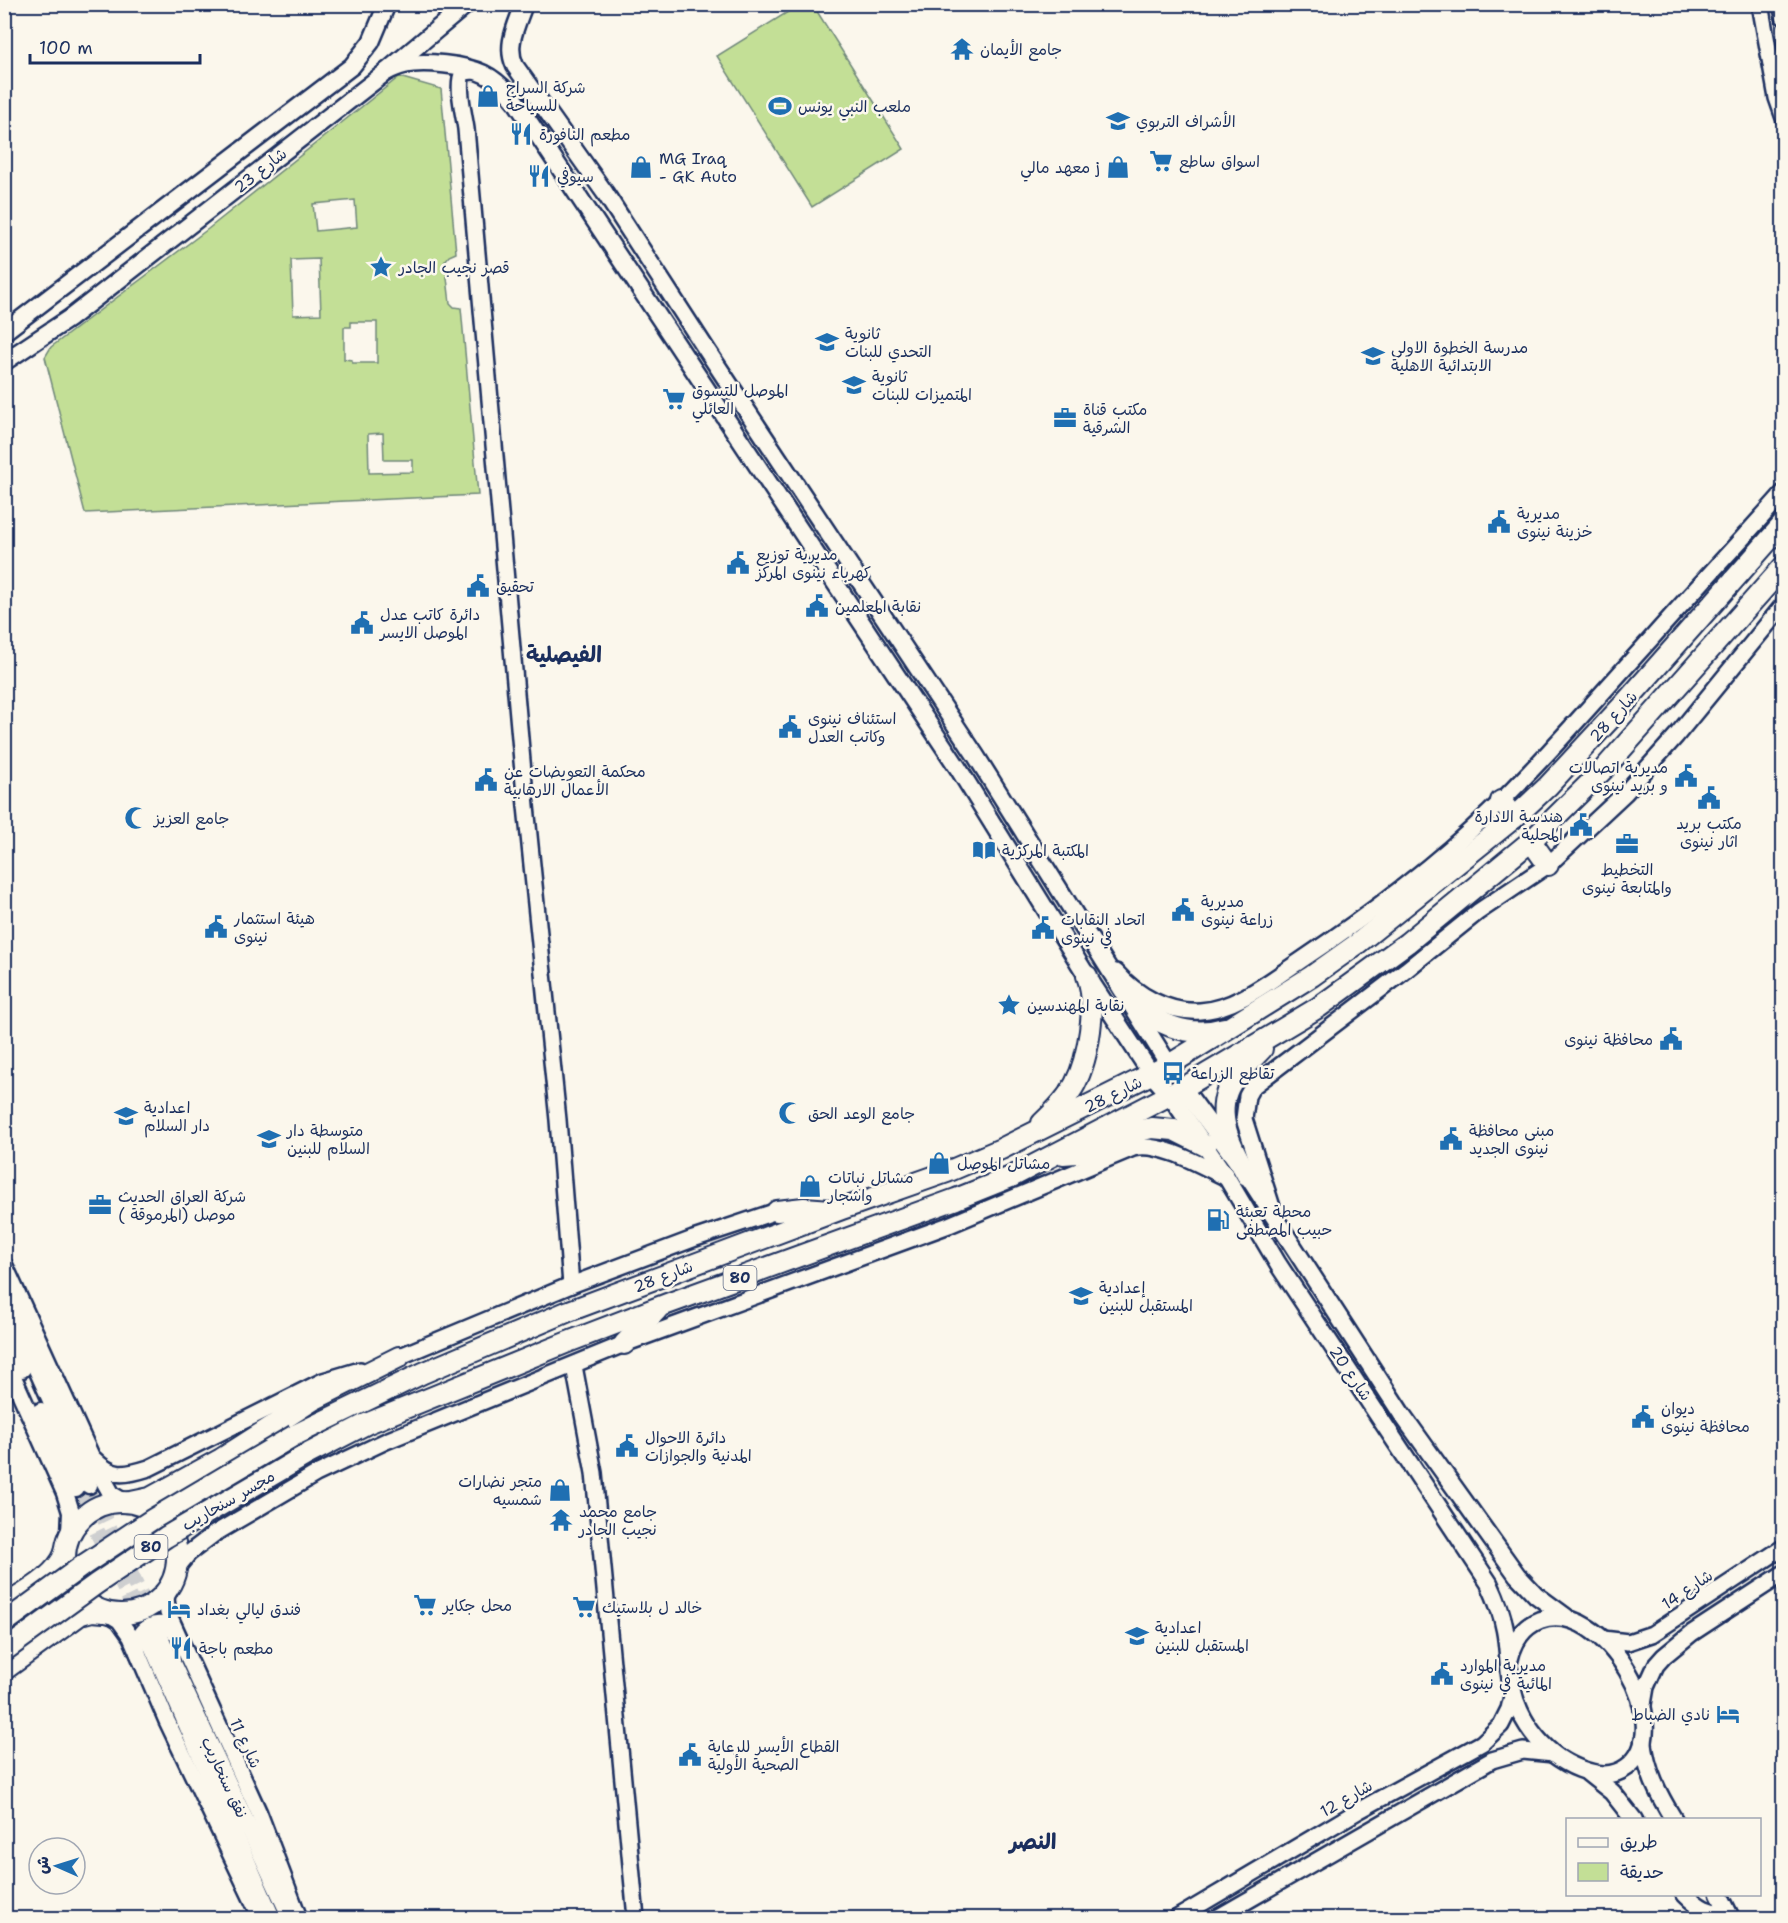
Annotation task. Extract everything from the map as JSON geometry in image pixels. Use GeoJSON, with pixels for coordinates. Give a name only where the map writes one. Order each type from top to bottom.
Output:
{"type":"FeatureCollection","features":[{"type":"Feature","properties":{"kind":"highway","name":"شارع 28"},"geometry":{"type":"LineString","coordinates":[[295,1435],[423,1373],[569,1311],[947,1172],[1001,1149],[1161,1070],[1312,976],[1357,944],[1514,818],[1580,752],[1784,523]]}},
{"type":"Feature","properties":{"kind":"highway","name":"شارع 28"},"geometry":{"type":"LineString","coordinates":[[306,1455],[399,1410],[667,1304],[1011,1177],[1176,1091],[1284,1028],[1370,972],[1454,906],[1531,841],[1604,768],[1784,567]]}},
{"type":"Feature","properties":{"kind":"highway"},"geometry":{"type":"LineString","coordinates":[[1743,571],[1765,588]]}},
{"type":"Feature","properties":{"kind":"highway"},"geometry":{"type":"LineString","coordinates":[[1502,801],[1514,818]]}},
{"type":"Feature","properties":{"kind":"highway"},"geometry":{"type":"LineString","coordinates":[[1531,841],[1548,865]]}},
{"type":"Feature","properties":{"kind":"highway"},"geometry":{"type":"LineString","coordinates":[[1024,1137],[1048,1118],[1070,1092],[1079,1075],[1092,1014],[1092,993],[1087,976]]}},
{"type":"Feature","properties":{"kind":"highway"},"geometry":{"type":"LineString","coordinates":[[1127,996],[1144,1013],[1170,1027],[1201,1031],[1221,1029],[1232,1025]]}},
{"type":"Feature","properties":{"kind":"highway"},"geometry":{"type":"LineString","coordinates":[[1247,1175],[1225,1126],[1223,1106],[1225,1097],[1236,1077],[1284,1028]]}},
{"type":"Feature","properties":{"kind":"highway"},"geometry":{"type":"LineString","coordinates":[[1161,1070],[1176,1091]]}},
{"type":"Feature","properties":{"kind":"highway"},"geometry":{"type":"LineString","coordinates":[[1051,1156],[1090,1152],[1138,1131],[1152,1128],[1174,1130],[1206,1146]]}},
{"type":"Feature","properties":{"kind":"highway"},"geometry":{"type":"LineString","coordinates":[[777,1211],[804,1208],[842,1209]]}},
{"type":"Feature","properties":{"kind":"highway"},"geometry":{"type":"LineString","coordinates":[[624,1344],[633,1337],[651,1315],[667,1304]]}},
{"type":"Feature","properties":{"kind":"highway"},"geometry":{"type":"LineString","coordinates":[[4,1606],[56,1568],[77,1523],[94,1508],[108,1503],[150,1498],[221,1459],[313,1400],[399,1357]]}},
{"type":"Feature","properties":{"kind":"highway","name":"مجسر سنحاريب"},"geometry":{"type":"LineString","coordinates":[[4,1623],[85,1564],[153,1519],[295,1435]]}},
{"type":"Feature","properties":{"kind":"highway","name":"مجسر سنحاريب"},"geometry":{"type":"LineString","coordinates":[[4,1651],[96,1584],[166,1537],[306,1455]]}},
{"type":"Feature","properties":{"kind":"highway"},"geometry":{"type":"LineString","coordinates":[[4,1671],[81,1614],[92,1611],[123,1614],[143,1610],[160,1599],[172,1580],[177,1553],[172,1533],[152,1511],[127,1502]]}},
{"type":"Feature","properties":{"kind":"highway"},"geometry":{"type":"LineString","coordinates":[[68,1544],[66,1568],[73,1587],[86,1602],[105,1612]]}},
{"type":"Feature","properties":{"kind":"main road","name":"شارع 23"},"geometry":{"type":"LineString","coordinates":[[57,290],[341,75],[361,56],[371,42],[387,4]]}},
{"type":"Feature","properties":{"kind":"main road","name":"شارع 23"},"geometry":{"type":"LineString","coordinates":[[70,318],[386,72],[468,4]]}},
{"type":"Feature","properties":{"kind":"main road"},"geometry":{"type":"LineString","coordinates":[[524,4],[510,45],[515,66],[605,193],[970,746],[1127,996],[1161,1070]]}},
{"type":"Feature","properties":{"kind":"main road"},"geometry":{"type":"LineString","coordinates":[[1760,4],[1777,98],[1784,118]]}},
{"type":"Feature","properties":{"kind":"main road"},"geometry":{"type":"LineString","coordinates":[[1781,4],[1784,17]]}},
{"type":"Feature","properties":{"kind":"main road"},"geometry":{"type":"LineString","coordinates":[[386,72],[415,63],[444,65],[474,71],[494,80],[516,102],[958,768],[1087,976],[1161,1070]]}},
{"type":"Feature","properties":{"kind":"main road"},"geometry":{"type":"LineString","coordinates":[[474,71],[463,72],[460,87],[526,806],[558,1120],[571,1285]]}},
{"type":"Feature","properties":{"kind":"main road"},"geometry":{"type":"LineString","coordinates":[[4,322],[57,290]]}},
{"type":"Feature","properties":{"kind":"main road"},"geometry":{"type":"LineString","coordinates":[[4,332],[57,290]]}},
{"type":"Feature","properties":{"kind":"main road"},"geometry":{"type":"LineString","coordinates":[[4,362],[70,318]]}},
{"type":"Feature","properties":{"kind":"main road"},"geometry":{"type":"LineString","coordinates":[[4,373],[70,318]]}},
{"type":"Feature","properties":{"kind":"main road"},"geometry":{"type":"LineString","coordinates":[[1104,960],[1127,984],[1150,1000],[1176,1009],[1200,1011],[1225,1005],[1246,995],[1357,921],[1455,843],[1502,801],[1784,492]]}},
{"type":"Feature","properties":{"kind":"main road"},"geometry":{"type":"LineString","coordinates":[[1284,1234],[1275,1216],[1245,1126],[1244,1108],[1252,1087],[1478,912],[1548,865],[1640,776],[1690,720],[1784,604]]}},
{"type":"Feature","properties":{"kind":"main road","name":"شارع 20"},"geometry":{"type":"LineString","coordinates":[[1176,1091],[1247,1175],[1401,1413],[1516,1575],[1546,1604],[1570,1619]]}},
{"type":"Feature","properties":{"kind":"main road","name":"شارع 20"},"geometry":{"type":"LineString","coordinates":[[1176,1091],[1206,1146],[1278,1264],[1488,1583],[1501,1613],[1509,1661]]}},
{"type":"Feature","properties":{"kind":"main road"},"geometry":{"type":"LineString","coordinates":[[172,1580],[189,1553],[247,1513],[316,1474],[386,1441],[624,1344],[949,1225],[1141,1146],[1161,1149],[1227,1178]]}},
{"type":"Feature","properties":{"kind":"main road"},"geometry":{"type":"LineString","coordinates":[[92,1459],[112,1473],[132,1473],[149,1468],[323,1381],[399,1357],[571,1285],[693,1239],[777,1211]]}},
{"type":"Feature","properties":{"kind":"main road"},"geometry":{"type":"LineString","coordinates":[[4,1265],[97,1471],[96,1484],[83,1494],[71,1494],[66,1491],[57,1475]]}},
{"type":"Feature","properties":{"kind":"main road"},"geometry":{"type":"LineString","coordinates":[[4,1296],[82,1486],[4,1331]]}},
{"type":"Feature","properties":{"kind":"main road"},"geometry":{"type":"LineString","coordinates":[[4,1357],[57,1475],[71,1512],[68,1544]]}},
{"type":"Feature","properties":{"kind":"main road"},"geometry":{"type":"LineString","coordinates":[[574,1366],[594,1473],[636,1918]]}},
{"type":"Feature","properties":{"kind":"main road"},"geometry":{"type":"LineString","coordinates":[[92,1459],[112,1495],[127,1502]]}},
{"type":"Feature","properties":{"kind":"main road","name":"شارع 14"},"geometry":{"type":"LineString","coordinates":[[1603,1639],[1628,1642],[1652,1634],[1784,1547]]}},
{"type":"Feature","properties":{"kind":"main road"},"geometry":{"type":"LineString","coordinates":[[1673,1818],[1653,1783],[1646,1761],[1642,1710],[1646,1687],[1656,1665],[1664,1656],[1692,1633],[1784,1573]]}},
{"type":"Feature","properties":{"kind":"main road","name":"شارع 11"},"geometry":{"type":"LineString","coordinates":[[172,1580],[166,1599],[167,1606],[161,1636],[259,1813],[299,1918]]}},
{"type":"Feature","properties":{"kind":"main road"},"geometry":{"type":"LineString","coordinates":[[105,1612],[119,1620],[124,1626],[183,1756],[261,1918]]}},
{"type":"Feature","properties":{"kind":"main road"},"geometry":{"type":"LineString","coordinates":[[1642,1710],[1633,1681],[1625,1666],[1603,1639],[1587,1627],[1570,1619],[1546,1618],[1534,1622],[1517,1638],[1509,1661],[1513,1692],[1528,1727],[1554,1755],[1585,1771],[1604,1775],[1622,1770],[1636,1757],[1643,1739]]}},
{"type":"Feature","properties":{"kind":"main road"},"geometry":{"type":"LineString","coordinates":[[138,1656],[138,1637],[145,1628],[157,1624],[169,1626],[161,1636]]}},
{"type":"Feature","properties":{"kind":"main road","name":"نفق سنحاريب"},"geometry":{"type":"LineString","coordinates":[[161,1636],[272,1918]]}},
{"type":"Feature","properties":{"kind":"main road","name":"نفق سنحاريب"},"geometry":{"type":"LineString","coordinates":[[161,1636],[291,1918]]}},
{"type":"Feature","properties":{"kind":"main road","name":"شارع 12"},"geometry":{"type":"LineString","coordinates":[[1177,1918],[1358,1811],[1482,1743],[1501,1725],[1509,1709],[1513,1692]]}},
{"type":"Feature","properties":{"kind":"main road"},"geometry":{"type":"LineString","coordinates":[[1217,1918],[1492,1760],[1523,1751],[1554,1755]]}},
{"type":"Feature","properties":{"kind":"main road"},"geometry":{"type":"LineString","coordinates":[[1585,1771],[1612,1792],[1632,1818]]}},
{"type":"Feature","properties":{"kind":"main road"},"geometry":{"type":"LineString","coordinates":[[1687,1896],[1714,1914],[1729,1915],[1720,1896]]}},
{"type":"Feature","properties":{"kind":"green space"},"geometry":{"type":"Polygon","coordinates":[[[799,5],[813,5],[904,149],[812,207],[717,56],[799,5]]]}},
{"type":"Feature","properties":{"kind":"green space"},"geometry":{"type":"Polygon","coordinates":[[[399,77],[441,89],[456,253],[445,261],[450,303],[454,307],[461,308],[478,495],[85,513],[45,357],[51,347],[208,229],[399,77]],[[355,200],[313,204],[316,231],[357,227],[355,200]],[[319,259],[291,260],[293,315],[321,314],[319,259]],[[351,322],[351,327],[344,327],[344,359],[352,360],[352,363],[377,363],[377,322],[351,322]],[[383,433],[368,434],[369,473],[413,472],[413,460],[384,460],[383,433]]]}},
{"type":"Feature","properties":{"kind":"tunnel"},"geometry":{"type":"LineString","coordinates":[[89,1485],[159,1635]]}},
{"type":"Feature","properties":{"kind":"tunnel"},"geometry":{"type":"LineString","coordinates":[[76,1488],[149,1639]]}},
{"type":"Feature","properties":{"kind":"place","name":"جامع الأيمان"},"geometry":{"type":"Point","coordinates":[962,49]}},
{"type":"Feature","properties":{"kind":"place","name":"شركة السراج للسياحة"},"geometry":{"type":"Point","coordinates":[488,96]}},
{"type":"Feature","properties":{"kind":"place","name":"ملعب النبي يونس"},"geometry":{"type":"Point","coordinates":[780,106]}},
{"type":"Feature","properties":{"kind":"place","name":"الأشراف التربوي"},"geometry":{"type":"Point","coordinates":[1118,121]}},
{"type":"Feature","properties":{"kind":"place","name":"مطعم النافورة"},"geometry":{"type":"Point","coordinates":[521,134]}},
{"type":"Feature","properties":{"kind":"place","name":"اسواق ساطع"},"geometry":{"type":"Point","coordinates":[1161,161]}},
{"type":"Feature","properties":{"kind":"place","name":"MG Iraq - GK Auto"},"geometry":{"type":"Point","coordinates":[641,167]}},
{"type":"Feature","properties":{"kind":"place","name":"معهد مالي j"},"geometry":{"type":"Point","coordinates":[1118,167]}},
{"type":"Feature","properties":{"kind":"place","name":"سيوفي"},"geometry":{"type":"Point","coordinates":[539,176]}},
{"type":"Feature","properties":{"kind":"place","name":"قصر نجيب الجادر"},"geometry":{"type":"Point","coordinates":[381,267]}},
{"type":"Feature","properties":{"kind":"place","name":"ثانوية التحدي للبنات"},"geometry":{"type":"Point","coordinates":[827,342]}},
{"type":"Feature","properties":{"kind":"place","name":"مدرسة الخطوة الاولى الابتدائية الاهلية"},"geometry":{"type":"Point","coordinates":[1373,356]}},
{"type":"Feature","properties":{"kind":"place","name":"ثانوية المتميزات للبنات"},"geometry":{"type":"Point","coordinates":[854,385]}},
{"type":"Feature","properties":{"kind":"place","name":"الموصل للتسوق العائلي"},"geometry":{"type":"Point","coordinates":[674,399]}},
{"type":"Feature","properties":{"kind":"place","name":"مكتب قناة الشرقية"},"geometry":{"type":"Point","coordinates":[1065,418]}},
{"type":"Feature","properties":{"kind":"place","name":"مديرية خزينة نينوى"},"geometry":{"type":"Point","coordinates":[1499,522]}},
{"type":"Feature","properties":{"kind":"place","name":"مديرية توزيع كهرباء نينوى المركز"},"geometry":{"type":"Point","coordinates":[738,563]}},
{"type":"Feature","properties":{"kind":"place","name":"تحقيق"},"geometry":{"type":"Point","coordinates":[478,586]}},
{"type":"Feature","properties":{"kind":"place","name":"نقابة المعلمين"},"geometry":{"type":"Point","coordinates":[817,606]}},
{"type":"Feature","properties":{"kind":"place","name":"دائرة كاتب عدل الموصل الايسر"},"geometry":{"type":"Point","coordinates":[362,623]}},
{"type":"Feature","properties":{"kind":"place","name":"استئناف نينوى وكاتب العدل"},"geometry":{"type":"Point","coordinates":[790,727]}},
{"type":"Feature","properties":{"kind":"place","name":"مديرية اتصالات و بريد نينوى"},"geometry":{"type":"Point","coordinates":[1686,776]}},
{"type":"Feature","properties":{"kind":"place","name":"محكمة التعويضات عن الأعمال الارهابية"},"geometry":{"type":"Point","coordinates":[486,780]}},
{"type":"Feature","properties":{"kind":"place","name":"مكتب بريد اثار نينوى"},"geometry":{"type":"Point","coordinates":[1709,798]}},
{"type":"Feature","properties":{"kind":"place","name":"جامع العزيز"},"geometry":{"type":"Point","coordinates":[136,818]}},
{"type":"Feature","properties":{"kind":"place","name":"هندسة الادارة المحلية"},"geometry":{"type":"Point","coordinates":[1581,825]}},
{"type":"Feature","properties":{"kind":"place","name":"التخطيط والمتابعة نينوى"},"geometry":{"type":"Point","coordinates":[1627,844]}},
{"type":"Feature","properties":{"kind":"place","name":"المكتبة المركزية"},"geometry":{"type":"Point","coordinates":[984,850]}},
{"type":"Feature","properties":{"kind":"place","name":"مديرية زراعة نينوى"},"geometry":{"type":"Point","coordinates":[1183,910]}},
{"type":"Feature","properties":{"kind":"place","name":"هيئة استثمار نينوى"},"geometry":{"type":"Point","coordinates":[216,927]}},
{"type":"Feature","properties":{"kind":"place","name":"اتحاد النقابات في نينوى"},"geometry":{"type":"Point","coordinates":[1043,928]}},
{"type":"Feature","properties":{"kind":"place","name":"نقابة المهندسين"},"geometry":{"type":"Point","coordinates":[1009,1005]}},
{"type":"Feature","properties":{"kind":"place","name":"محافظة نينوى"},"geometry":{"type":"Point","coordinates":[1671,1039]}},
{"type":"Feature","properties":{"kind":"place","name":"تقاطع الزراعة"},"geometry":{"type":"Point","coordinates":[1173,1073]}},
{"type":"Feature","properties":{"kind":"place","name":"جامع الوعد الحق"},"geometry":{"type":"Point","coordinates":[790,1113]}},
{"type":"Feature","properties":{"kind":"place","name":"اعدادية دار السلام"},"geometry":{"type":"Point","coordinates":[126,1116]}},
{"type":"Feature","properties":{"kind":"place","name":"متوسطة دار السلام للبنين"},"geometry":{"type":"Point","coordinates":[269,1139]}},
{"type":"Feature","properties":{"kind":"place","name":"مبنى محافظة نينوى الجديد"},"geometry":{"type":"Point","coordinates":[1451,1139]}},
{"type":"Feature","properties":{"kind":"place","name":"مشاتل الموصل"},"geometry":{"type":"Point","coordinates":[939,1163]}},
{"type":"Feature","properties":{"kind":"place","name":"مشاتل نباتات واشجار"},"geometry":{"type":"Point","coordinates":[810,1186]}},
{"type":"Feature","properties":{"kind":"place","name":"شركة العراق الحديث ( المرموقة) موصل"},"geometry":{"type":"Point","coordinates":[100,1205]}},
{"type":"Feature","properties":{"kind":"place","name":"محطة تعبئة حبيب المصطفى"},"geometry":{"type":"Point","coordinates":[1218,1220]}},
{"type":"Feature","properties":{"kind":"place","name":"إعدادية المستقبل للبنين"},"geometry":{"type":"Point","coordinates":[1081,1296]}},
{"type":"Feature","properties":{"kind":"place","name":"ديوان محافظة نينوى"},"geometry":{"type":"Point","coordinates":[1643,1417]}},
{"type":"Feature","properties":{"kind":"place","name":"دائرة الاحوال المدنية والجوازات"},"geometry":{"type":"Point","coordinates":[627,1446]}},
{"type":"Feature","properties":{"kind":"place","name":"متجر نضارات شمسيه"},"geometry":{"type":"Point","coordinates":[560,1490]}},
{"type":"Feature","properties":{"kind":"place","name":"جامع محمد نجيب الجادر"},"geometry":{"type":"Point","coordinates":[561,1520]}},
{"type":"Feature","properties":{"kind":"place","name":"محل جكاير"},"geometry":{"type":"Point","coordinates":[425,1605]}},
{"type":"Feature","properties":{"kind":"place","name":"خالد ل بلاستيك"},"geometry":{"type":"Point","coordinates":[584,1607]}},
{"type":"Feature","properties":{"kind":"place","name":"فندق ليالي بغداد"},"geometry":{"type":"Point","coordinates":[179,1609]}},
{"type":"Feature","properties":{"kind":"place","name":"اعدادية المستقبل للبنين"},"geometry":{"type":"Point","coordinates":[1137,1636]}},
{"type":"Feature","properties":{"kind":"place","name":"مطعم باجة"},"geometry":{"type":"Point","coordinates":[181,1648]}},
{"type":"Feature","properties":{"kind":"place","name":"مديرية الموارد المائية في نينوى"},"geometry":{"type":"Point","coordinates":[1442,1674]}},
{"type":"Feature","properties":{"kind":"place","name":"نادي الضباط"},"geometry":{"type":"Point","coordinates":[1728,1714]}},
{"type":"Feature","properties":{"kind":"place","name":"القطاع الأيسر للرعاية الصحية الأولية"},"geometry":{"type":"Point","coordinates":[690,1755]}},
{"type":"Feature","properties":{"kind":"district","name":"الفيصلية"},"geometry":{"type":"Point","coordinates":[564,654]}},
{"type":"Feature","properties":{"kind":"district","name":"النصر"},"geometry":{"type":"Point","coordinates":[1033,1841]}}]}
